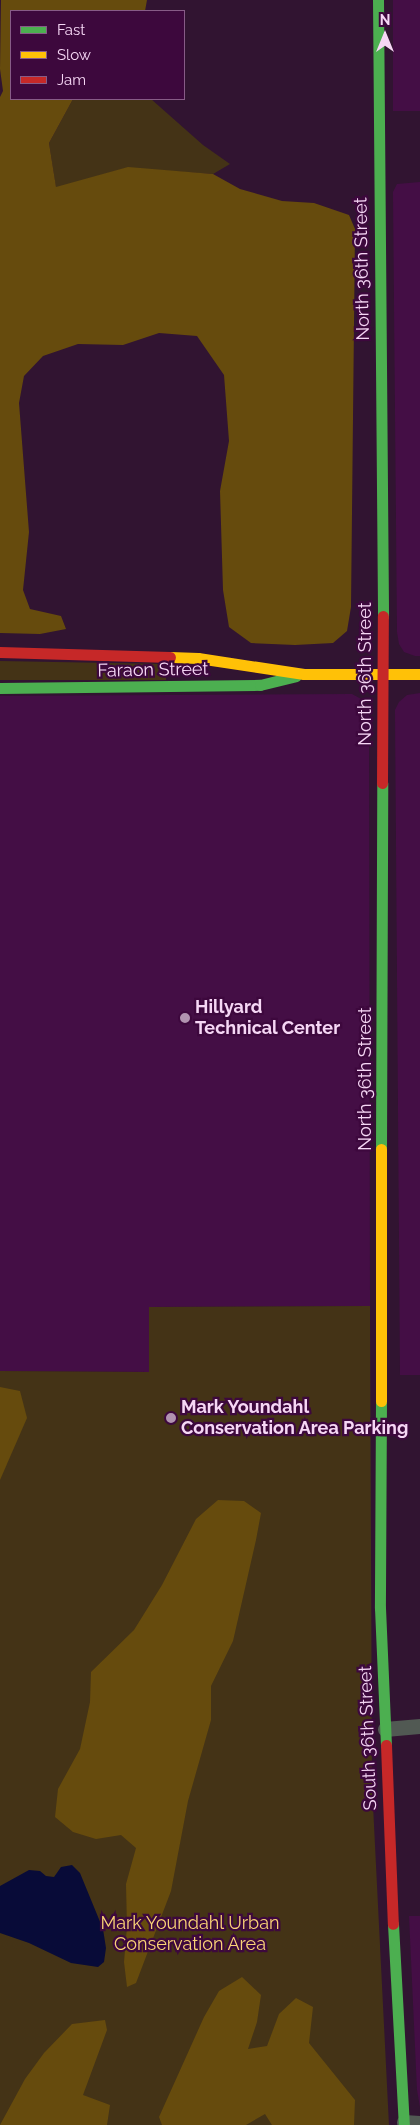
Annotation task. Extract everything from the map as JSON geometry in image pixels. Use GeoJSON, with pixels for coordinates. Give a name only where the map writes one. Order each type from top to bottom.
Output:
{"type":"FeatureCollection","features":[{"type":"Feature","properties":{"kind":"main road","name":"North 36th Street"},"geometry":{"type":"LineString","coordinates":[[378,0],[383,531],[382,1348]]}},
{"type":"Feature","properties":{"kind":"main road","name":"Faraon Street"},"geometry":{"type":"LineString","coordinates":[[0,652],[198,658],[304,674],[420,674]]}},
{"type":"Feature","properties":{"kind":"main road","name":"Faraon Street"},"geometry":{"type":"LineString","coordinates":[[0,688],[260,685],[304,674]]}},
{"type":"Feature","properties":{"kind":"main road","name":"South 36th Street"},"geometry":{"type":"LineString","coordinates":[[382,1348],[380,1608],[404,2124]]}},
{"type":"Feature","properties":{"kind":"street"},"geometry":{"type":"LineString","coordinates":[[385,1729],[420,1726]]}},
{"type":"Feature","properties":{"kind":"street"},"geometry":{"type":"LineString","coordinates":[[404,2124],[420,2123]]}},
{"type":"Feature","properties":{"kind":"shaded area"},"geometry":{"type":"Polygon","coordinates":[[[1,0],[147,0],[145,10],[10,10],[10,100],[72,100],[49,143],[56,187],[128,167],[213,174],[240,189],[282,201],[314,203],[349,215],[355,229],[351,607],[347,631],[333,643],[295,645],[251,643],[229,627],[223,590],[220,491],[229,441],[224,375],[197,336],[159,333],[123,345],[78,344],[43,356],[24,376],[19,403],[29,532],[23,590],[30,609],[61,616],[66,629],[40,634],[0,633],[0,97],[3,91],[0,69],[1,0]]]}},
{"type":"Feature","properties":{"kind":"shaded area"},"geometry":{"type":"Polygon","coordinates":[[[393,0],[420,0],[420,111],[393,111],[393,0]]]}},
{"type":"Feature","properties":{"kind":"shaded area"},"geometry":{"type":"Polygon","coordinates":[[[420,182],[420,656],[415,656],[404,652],[399,644],[397,632],[393,192],[397,184],[420,182]]]}},
{"type":"Feature","properties":{"kind":"shaded area"},"geometry":{"type":"Polygon","coordinates":[[[420,693],[420,1375],[400,1375],[395,710],[399,702],[407,695],[420,693]]]}},
{"type":"Feature","properties":{"kind":"shaded area","name":"Hillyard Technical Center"},"geometry":{"type":"Polygon","coordinates":[[[352,694],[363,700],[369,711],[370,1306],[149,1307],[149,1372],[0,1371],[0,696],[352,694]]]}},
{"type":"Feature","properties":{"kind":"shaded area"},"geometry":{"type":"Polygon","coordinates":[[[0,1387],[20,1391],[27,1418],[0,1480],[0,1387]]]}},
{"type":"Feature","properties":{"kind":"shaded area"},"geometry":{"type":"Polygon","coordinates":[[[218,1500],[244,1501],[261,1513],[256,1540],[233,1641],[211,1686],[211,1720],[188,1801],[171,1891],[136,1983],[127,1987],[124,1962],[127,1927],[126,1884],[136,1848],[121,1835],[96,1839],[73,1832],[55,1817],[58,1789],[80,1749],[90,1702],[91,1672],[134,1630],[162,1585],[196,1519],[218,1500]]]}},
{"type":"Feature","properties":{"kind":"shaded area"},"geometry":{"type":"Polygon","coordinates":[[[72,1865],[80,1873],[103,1929],[106,1948],[104,1962],[98,1967],[71,1963],[29,1943],[0,1933],[0,1886],[29,1870],[40,1871],[46,1876],[54,1877],[61,1867],[72,1865]]]}},
{"type":"Feature","properties":{"kind":"shaded area"},"geometry":{"type":"Polygon","coordinates":[[[409,1916],[420,1916],[420,2107],[417,2090],[409,1916]]]}},
{"type":"Feature","properties":{"kind":"shaded area"},"geometry":{"type":"Polygon","coordinates":[[[242,1977],[261,1995],[257,2022],[248,2049],[267,2046],[279,2014],[296,1998],[313,2007],[309,2043],[355,2100],[354,2125],[272,2125],[265,2114],[246,2125],[162,2125],[159,2117],[204,2017],[219,1991],[242,1977]]]}},
{"type":"Feature","properties":{"kind":"shaded area"},"geometry":{"type":"Polygon","coordinates":[[[105,2020],[107,2030],[83,2095],[110,2105],[107,2125],[0,2125],[25,2079],[44,2053],[72,2024],[105,2020]]]}},
{"type":"Feature","properties":{"kind":"green space"},"geometry":{"type":"Polygon","coordinates":[[[72,100],[152,100],[203,145],[230,164],[213,174],[126,168],[56,188],[49,143],[72,100]]]}},
{"type":"Feature","properties":{"kind":"green space"},"geometry":{"type":"Polygon","coordinates":[[[0,661],[166,664],[166,680],[0,680],[0,661]]]}},
{"type":"Feature","properties":{"kind":"green space","name":"Mark Youndahl Urban Conservation Area"},"geometry":{"type":"Polygon","coordinates":[[[370,1306],[372,1785],[389,2125],[0,2125],[0,1371],[149,1372],[149,1307],[370,1306]]]}},
{"type":"Feature","properties":{"kind":"traffic: fast"},"geometry":{"type":"LineString","coordinates":[[378,0],[383,616]]}},
{"type":"Feature","properties":{"kind":"traffic: fast"},"geometry":{"type":"LineString","coordinates":[[0,688],[260,685],[296,676]]}},
{"type":"Feature","properties":{"kind":"traffic: fast"},"geometry":{"type":"LineString","coordinates":[[381,1149],[382,783]]}},
{"type":"Feature","properties":{"kind":"traffic: fast"},"geometry":{"type":"LineString","coordinates":[[381,1401],[380,1608],[386,1745]]}},
{"type":"Feature","properties":{"kind":"traffic: fast"},"geometry":{"type":"LineString","coordinates":[[393,1924],[404,2125]]}},
{"type":"Feature","properties":{"kind":"traffic: slow"},"geometry":{"type":"LineString","coordinates":[[170,657],[198,658],[304,674],[420,674]]}},
{"type":"Feature","properties":{"kind":"traffic: slow"},"geometry":{"type":"LineString","coordinates":[[381,1149],[381,1401]]}},
{"type":"Feature","properties":{"kind":"traffic: jam"},"geometry":{"type":"LineString","coordinates":[[382,783],[383,616]]}},
{"type":"Feature","properties":{"kind":"traffic: jam"},"geometry":{"type":"LineString","coordinates":[[0,652],[170,657]]}},
{"type":"Feature","properties":{"kind":"traffic: jam"},"geometry":{"type":"LineString","coordinates":[[386,1745],[393,1924]]}},
{"type":"Feature","properties":{"kind":"place","name":"Hillyard Technical Center"},"geometry":{"type":"Point","coordinates":[185,1018]}},
{"type":"Feature","properties":{"kind":"place","name":"Mark Youndahl Conservation Area Parking"},"geometry":{"type":"Point","coordinates":[171,1418]}}]}
